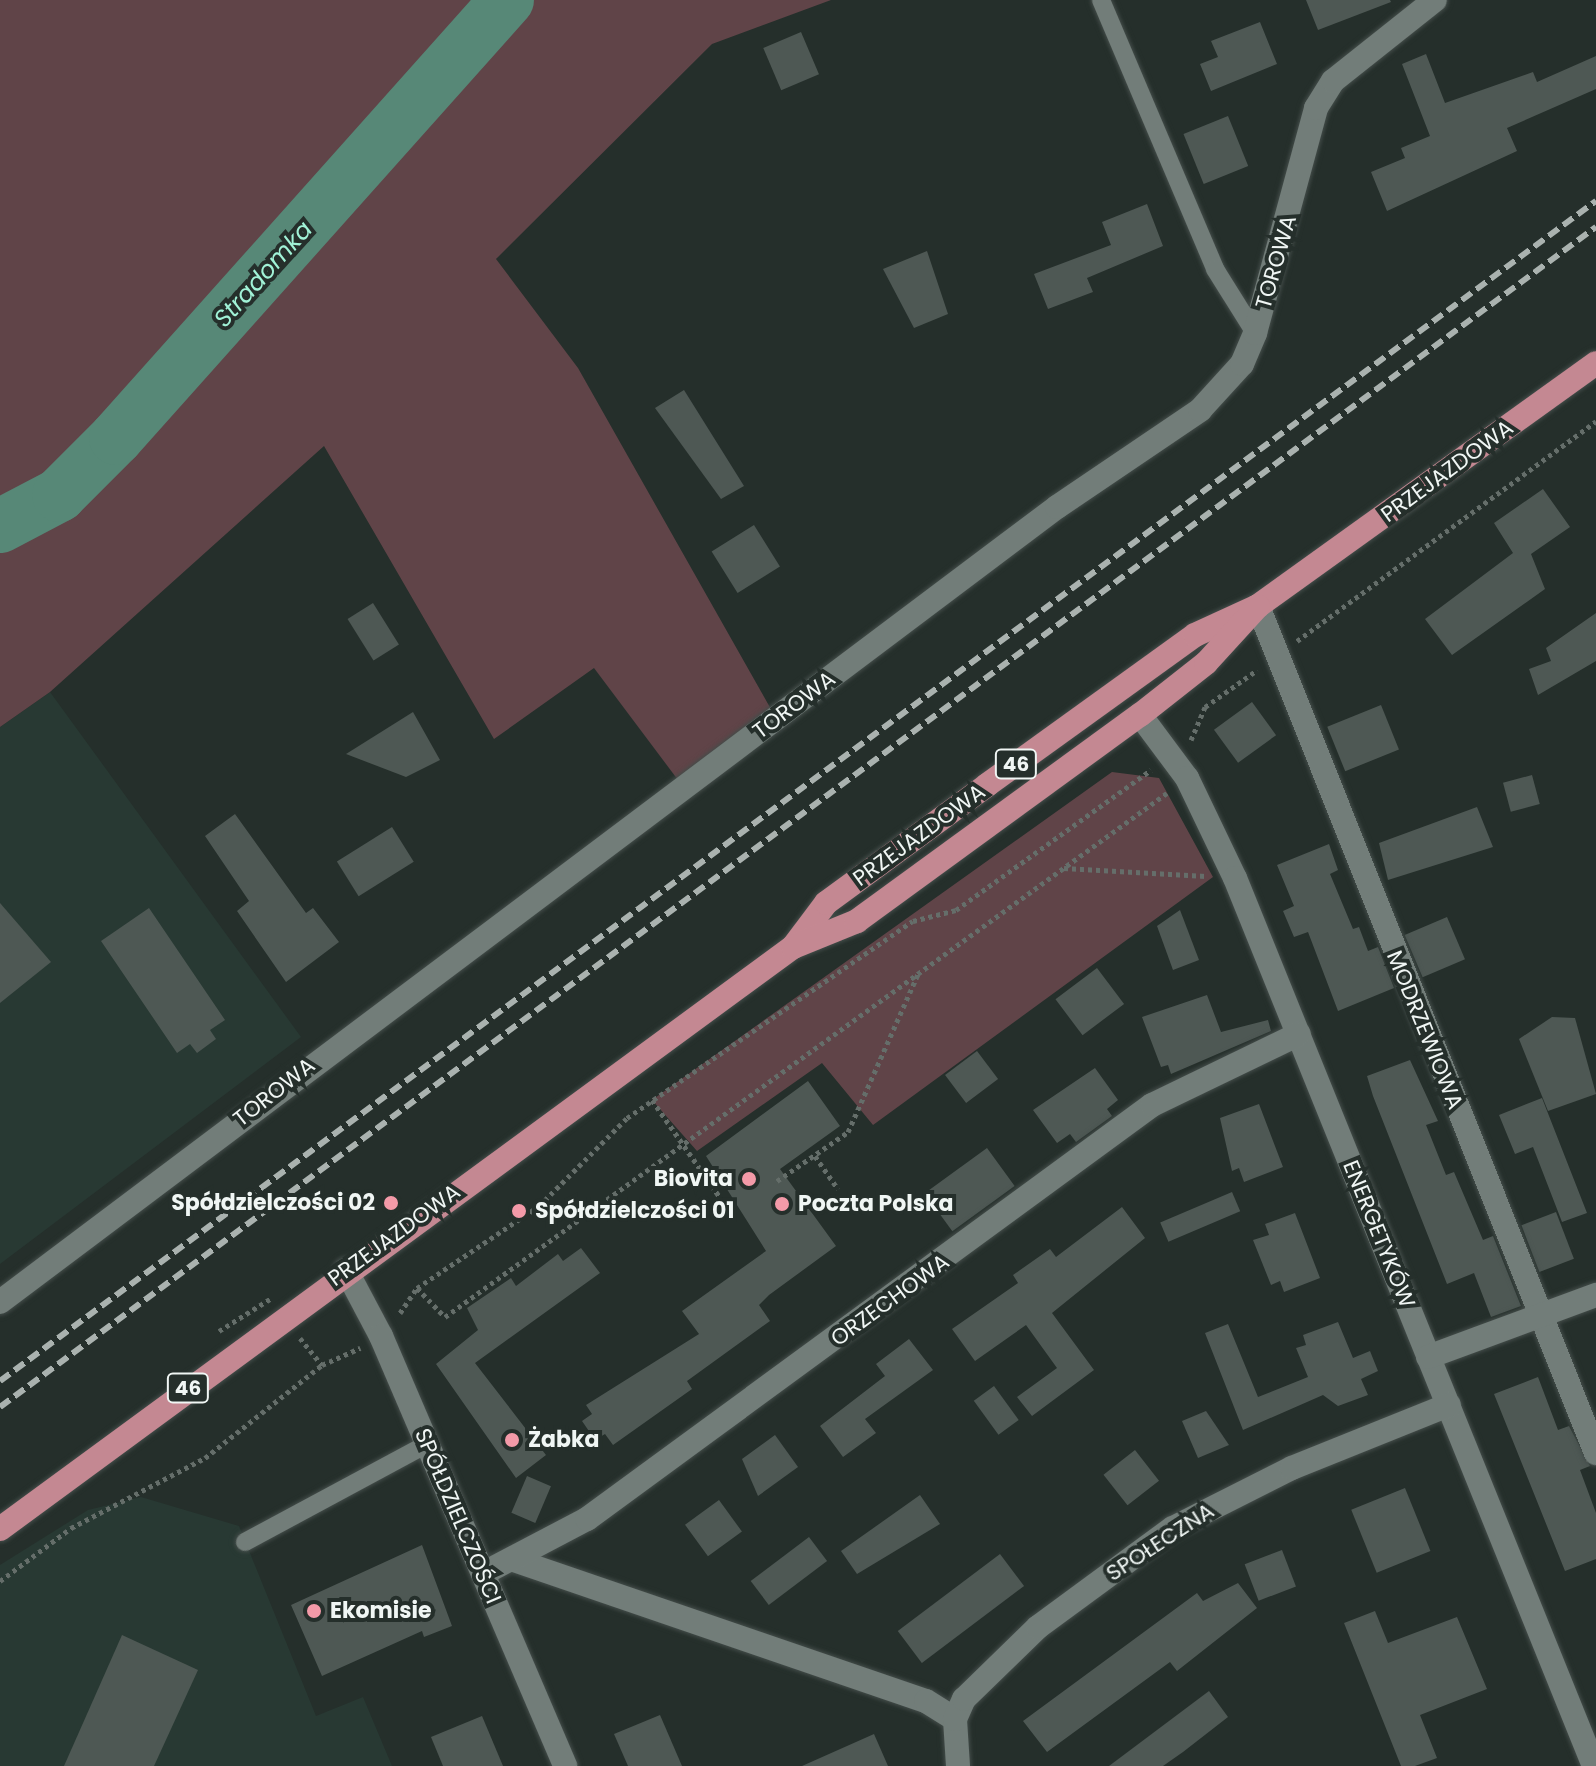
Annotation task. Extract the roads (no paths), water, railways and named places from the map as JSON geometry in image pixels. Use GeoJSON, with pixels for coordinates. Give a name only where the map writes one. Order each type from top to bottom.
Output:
{"type":"FeatureCollection","features":[{"type":"Feature","properties":{"kind":"main road","name":"PRZEJAZDOWA"},"geometry":{"type":"LineString","coordinates":[[793,947],[826,903],[987,785],[1195,635],[1258,606],[1596,363]]}},
{"type":"Feature","properties":{"kind":"main road","name":"PRZEJAZDOWA"},"geometry":{"type":"LineString","coordinates":[[0,1529],[346,1270],[793,947],[857,921],[1140,715],[1206,663],[1258,606]]}},
{"type":"Feature","properties":{"kind":"street","name":"TOROWA"},"geometry":{"type":"LineString","coordinates":[[0,1302],[1057,507],[1200,410],[1242,364],[1255,333],[1316,108],[1333,81],[1435,0]]}},
{"type":"Feature","properties":{"kind":"street","name":"MODRZEWIOWA"},"geometry":{"type":"LineString","coordinates":[[1258,606],[1274,658],[1596,1453]]}},
{"type":"Feature","properties":{"kind":"street","name":"ENERGETYKÓW"},"geometry":{"type":"LineString","coordinates":[[1140,715],[1187,778],[1235,878],[1594,1766]]}},
{"type":"Feature","properties":{"kind":"street","name":"ORZECHOWA"},"geometry":{"type":"LineString","coordinates":[[484,1573],[514,1560],[587,1519],[1152,1105],[1299,1034]]}},
{"type":"Feature","properties":{"kind":"street","name":"SPÓŁDZIELCZOŚCI"},"geometry":{"type":"LineString","coordinates":[[346,1270],[484,1573],[565,1766]]}},
{"type":"Feature","properties":{"kind":"street"},"geometry":{"type":"LineString","coordinates":[[1428,1357],[1596,1295]]}},
{"type":"Feature","properties":{"kind":"street","name":"SPOŁECZNA"},"geometry":{"type":"LineString","coordinates":[[955,1719],[1001,1659],[1173,1528],[1292,1468],[1449,1405]]}},
{"type":"Feature","properties":{"kind":"street"},"geometry":{"type":"LineString","coordinates":[[514,1560],[911,1696],[955,1719],[958,1766]]}},
{"type":"Feature","properties":{"kind":"lane"},"geometry":{"type":"LineString","coordinates":[[1101,0],[1215,269],[1255,333]]}},
{"type":"Feature","properties":{"kind":"lane"},"geometry":{"type":"LineString","coordinates":[[245,1542],[427,1444]]}},
{"type":"Feature","properties":{"kind":"waterway","name":"Stradomka"},"geometry":{"type":"LineString","coordinates":[[0,526],[59,495],[116,438],[507,0]]}},
{"type":"Feature","properties":{"kind":"railway"},"geometry":{"type":"LineString","coordinates":[[0,1381],[1596,201]]}},
{"type":"Feature","properties":{"kind":"railway"},"geometry":{"type":"LineString","coordinates":[[0,1407],[1596,227]]}},
{"type":"Feature","properties":{"kind":"place","name":"Biovita"},"geometry":{"type":"Point","coordinates":[749,1179]}},
{"type":"Feature","properties":{"kind":"place","name":"Spółdzielczości 02"},"geometry":{"type":"Point","coordinates":[391,1203]}},
{"type":"Feature","properties":{"kind":"place","name":"Poczta Polska"},"geometry":{"type":"Point","coordinates":[782,1204]}},
{"type":"Feature","properties":{"kind":"place","name":"Spółdzielczości 01"},"geometry":{"type":"Point","coordinates":[519,1211]}},
{"type":"Feature","properties":{"kind":"place","name":"Żabka"},"geometry":{"type":"Point","coordinates":[512,1440]}},
{"type":"Feature","properties":{"kind":"place","name":"Ekomisie"},"geometry":{"type":"Point","coordinates":[314,1611]}}]}
